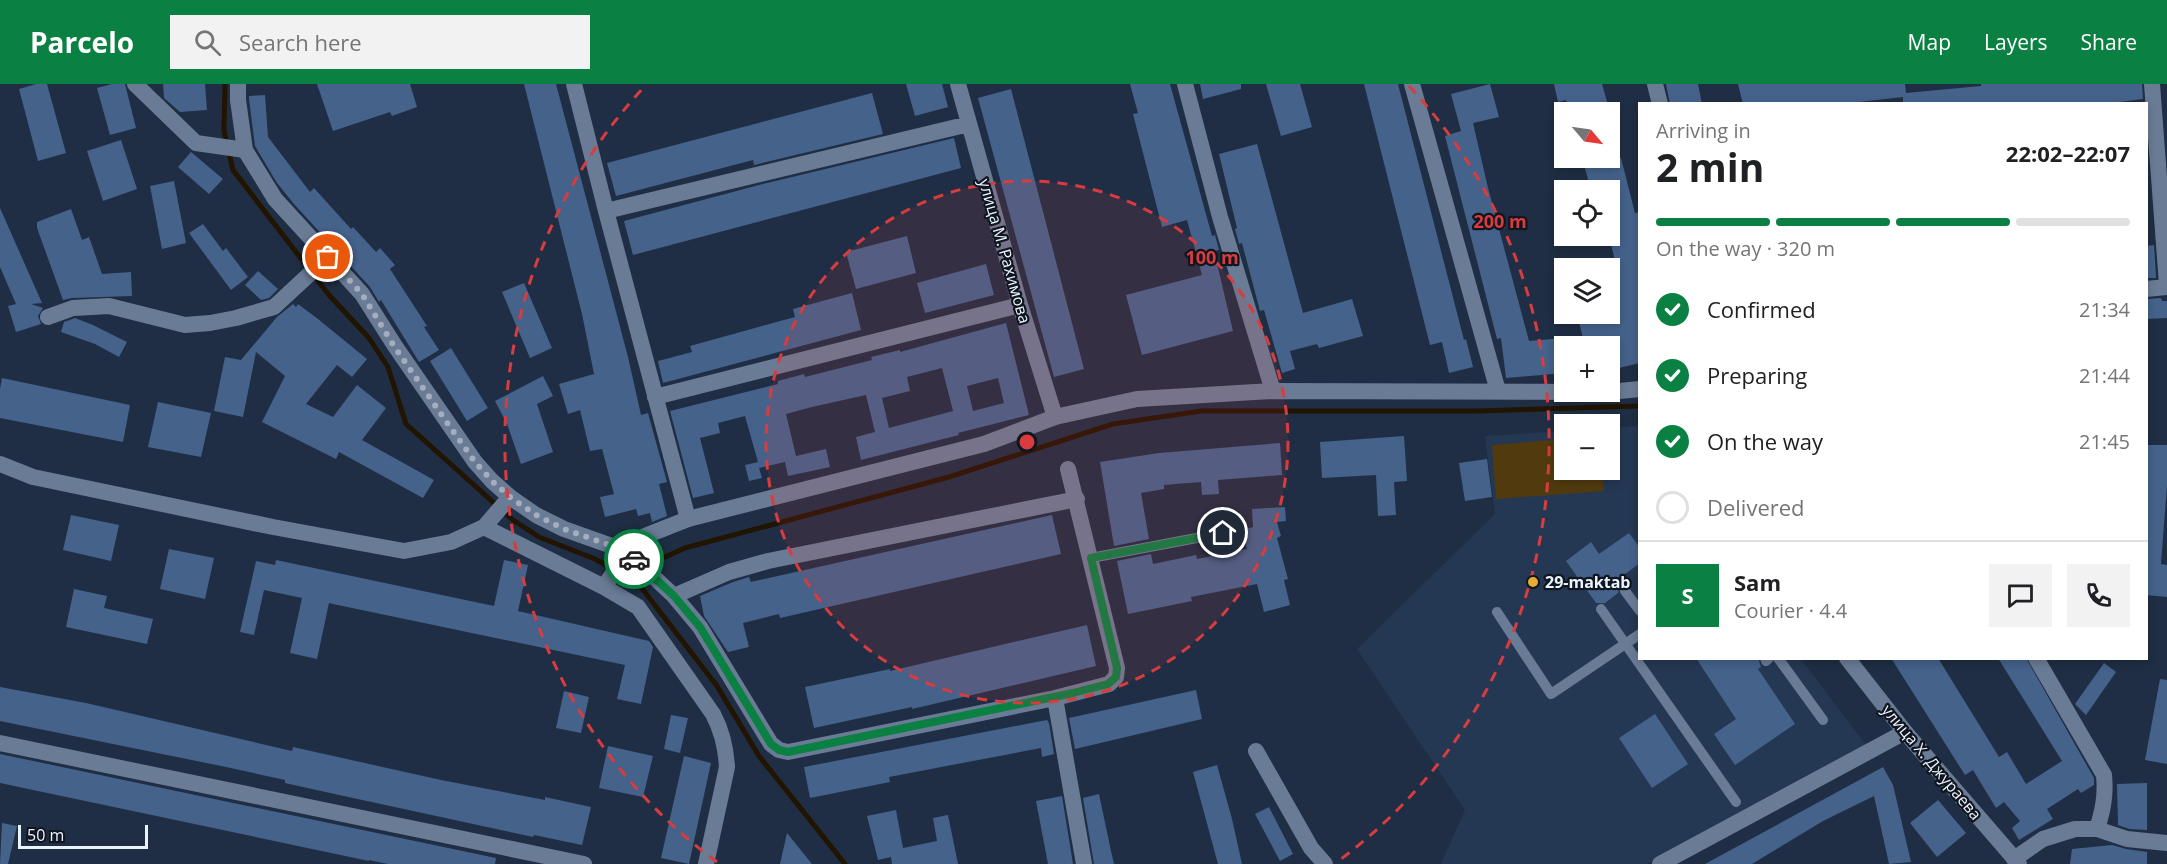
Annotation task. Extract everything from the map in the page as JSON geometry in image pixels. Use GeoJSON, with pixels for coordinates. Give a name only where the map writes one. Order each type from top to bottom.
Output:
{"type":"FeatureCollection","features":[{"type":"Feature","properties":{"kind":"street"},"geometry":{"type":"LineString","coordinates":[[135,84],[196,143],[245,150]]}},
{"type":"Feature","properties":{"kind":"street"},"geometry":{"type":"LineString","coordinates":[[238,84],[245,150],[317,267],[362,294],[394,346],[475,462],[510,497],[536,515],[628,559],[655,578],[674,596],[700,627],[771,744],[779,750],[788,752],[1055,698],[1108,684],[1116,677],[1117,668],[1068,469]]}},
{"type":"Feature","properties":{"kind":"street"},"geometry":{"type":"LineString","coordinates":[[574,84],[687,519]]}},
{"type":"Feature","properties":{"kind":"street","name":"улица М. Рахимова"},"geometry":{"type":"LineString","coordinates":[[958,84],[1020,305],[1055,417]]}},
{"type":"Feature","properties":{"kind":"street"},"geometry":{"type":"LineString","coordinates":[[1185,84],[1220,217],[1273,391]]}},
{"type":"Feature","properties":{"kind":"street"},"geometry":{"type":"LineString","coordinates":[[1412,84],[1498,391]]}},
{"type":"Feature","properties":{"kind":"street"},"geometry":{"type":"LineString","coordinates":[[1655,84],[1660,102]]}},
{"type":"Feature","properties":{"kind":"street"},"geometry":{"type":"LineString","coordinates":[[2148,289],[2167,285],[2156,109],[2152,84]]}},
{"type":"Feature","properties":{"kind":"street"},"geometry":{"type":"LineString","coordinates":[[606,211],[969,124]]}},
{"type":"Feature","properties":{"kind":"street"},"geometry":{"type":"LineString","coordinates":[[48,317],[73,308],[109,306],[185,326],[210,323],[274,307],[317,267]]}},
{"type":"Feature","properties":{"kind":"street"},"geometry":{"type":"LineString","coordinates":[[655,398],[1020,305]]}},
{"type":"Feature","properties":{"kind":"street"},"geometry":{"type":"LineString","coordinates":[[604,587],[645,536],[687,519],[984,444],[1055,417],[1137,399],[1273,391],[1609,392],[1638,389]]}},
{"type":"Feature","properties":{"kind":"street"},"geometry":{"type":"LineString","coordinates":[[0,464],[33,477],[273,527],[404,551],[451,542],[484,527],[510,497]]}},
{"type":"Feature","properties":{"kind":"street"},"geometry":{"type":"LineString","coordinates":[[674,596],[729,572],[768,561],[1077,499]]}},
{"type":"Feature","properties":{"kind":"street"},"geometry":{"type":"LineString","coordinates":[[484,527],[604,587],[638,607],[713,714],[719,726],[727,767],[706,864]]}},
{"type":"Feature","properties":{"kind":"street","name":"улица Х. Джураева"},"geometry":{"type":"LineString","coordinates":[[1849,660],[1905,732],[2016,861]]}},
{"type":"Feature","properties":{"kind":"street"},"geometry":{"type":"LineString","coordinates":[[2037,660],[2104,775],[2106,791],[2104,807],[2097,829]]}},
{"type":"Feature","properties":{"kind":"street"},"geometry":{"type":"LineString","coordinates":[[1055,698],[1084,864]]}},
{"type":"Feature","properties":{"kind":"street"},"geometry":{"type":"LineString","coordinates":[[1660,864],[1905,732]]}},
{"type":"Feature","properties":{"kind":"street"},"geometry":{"type":"LineString","coordinates":[[0,743],[584,864]]}},
{"type":"Feature","properties":{"kind":"street"},"geometry":{"type":"LineString","coordinates":[[1256,751],[1311,848],[1325,864]]}},
{"type":"Feature","properties":{"kind":"street"},"geometry":{"type":"LineString","coordinates":[[2016,861],[2032,845],[2053,835],[2075,829],[2097,829],[2127,839],[2167,843]]}},
{"type":"Feature","properties":{"kind":"lane"},"geometry":{"type":"LineString","coordinates":[[1091,558],[1223,533]]}},
{"type":"Feature","properties":{"kind":"lane"},"geometry":{"type":"LineString","coordinates":[[1625,591],[1638,608]]}},
{"type":"Feature","properties":{"kind":"lane"},"geometry":{"type":"LineString","coordinates":[[1601,609],[1736,802]]}},
{"type":"Feature","properties":{"kind":"lane"},"geometry":{"type":"LineString","coordinates":[[1497,612],[1551,694],[1638,635]]}},
{"type":"Feature","properties":{"kind":"lane"},"geometry":{"type":"LineString","coordinates":[[1779,660],[1823,720]]}},
{"type":"Feature","properties":{"kind":"shaded area","name":"29-maktab"},"geometry":{"type":"Polygon","coordinates":[[[1638,426],[1638,660],[1802,660],[1868,748],[1769,804],[1647,864],[1441,864],[1465,810],[1357,649],[1495,514],[1485,436],[1554,432],[1554,480],[1620,480],[1620,427],[1638,426]]]}},
{"type":"Feature","properties":{"kind":"shaded area"},"geometry":{"type":"Polygon","coordinates":[[[1554,440],[1554,480],[1603,480],[1604,491],[1496,499],[1492,445],[1554,440]]]}},
{"type":"Feature","properties":{"kind":"building"},"geometry":{"type":"Polygon","coordinates":[[[36,84],[47,84],[66,153],[38,161],[19,89],[36,84]]]}},
{"type":"Feature","properties":{"kind":"building"},"geometry":{"type":"Polygon","coordinates":[[[112,84],[125,84],[136,128],[110,135],[97,88],[112,84]]]}},
{"type":"Feature","properties":{"kind":"building"},"geometry":{"type":"Polygon","coordinates":[[[163,84],[205,84],[207,110],[180,112],[164,98],[163,84]]]}},
{"type":"Feature","properties":{"kind":"building"},"geometry":{"type":"Polygon","coordinates":[[[317,84],[410,84],[417,107],[392,116],[390,112],[333,131],[317,84]]]}},
{"type":"Feature","properties":{"kind":"building"},"geometry":{"type":"Polygon","coordinates":[[[524,84],[556,84],[628,357],[641,415],[648,413],[667,482],[659,484],[667,516],[652,522],[650,513],[638,516],[636,509],[605,517],[600,497],[614,494],[602,449],[590,451],[580,410],[568,414],[559,384],[594,374],[582,314],[524,84]]]}},
{"type":"Feature","properties":{"kind":"building"},"geometry":{"type":"Polygon","coordinates":[[[906,84],[942,84],[948,107],[915,116],[906,84]]]}},
{"type":"Feature","properties":{"kind":"building"},"geometry":{"type":"Polygon","coordinates":[[[1130,84],[1170,84],[1212,236],[1215,235],[1219,250],[1214,251],[1233,331],[1142,355],[1126,295],[1202,275],[1187,220],[1162,227],[1133,114],[1138,113],[1130,84]]]}},
{"type":"Feature","properties":{"kind":"building"},"geometry":{"type":"Polygon","coordinates":[[[1200,84],[1241,84],[1241,89],[1203,99],[1200,84]]]}},
{"type":"Feature","properties":{"kind":"building"},"geometry":{"type":"Polygon","coordinates":[[[1266,84],[1300,84],[1312,127],[1281,136],[1266,84]]]}},
{"type":"Feature","properties":{"kind":"building"},"geometry":{"type":"Polygon","coordinates":[[[1364,84],[1398,84],[1473,367],[1449,373],[1442,342],[1430,345],[1364,84]]]}},
{"type":"Feature","properties":{"kind":"building"},"geometry":{"type":"Polygon","coordinates":[[[1490,84],[1499,117],[1473,123],[1529,341],[1554,339],[1554,374],[1506,378],[1501,338],[1497,339],[1445,136],[1461,131],[1451,94],[1490,84]]]}},
{"type":"Feature","properties":{"kind":"building"},"geometry":{"type":"Polygon","coordinates":[[[1554,84],[1602,84],[1607,102],[1566,102],[1566,100],[1558,102],[1554,84]]]}},
{"type":"Feature","properties":{"kind":"building"},"geometry":{"type":"Polygon","coordinates":[[[1666,84],[1698,84],[1702,102],[1670,102],[1666,84]]]}},
{"type":"Feature","properties":{"kind":"building"},"geometry":{"type":"Polygon","coordinates":[[[1738,84],[1905,84],[1906,93],[1981,86],[1981,84],[2142,84],[2143,99],[2119,102],[1903,102],[1903,97],[1859,102],[1742,102],[1738,84]]]}},
{"type":"Feature","properties":{"kind":"building"},"geometry":{"type":"Polygon","coordinates":[[[1011,89],[1084,369],[1054,377],[978,98],[1011,89]]]}},
{"type":"Feature","properties":{"kind":"building"},"geometry":{"type":"Polygon","coordinates":[[[872,93],[883,134],[754,165],[753,160],[616,196],[607,163],[872,93]]]}},
{"type":"Feature","properties":{"kind":"building"},"geometry":{"type":"Polygon","coordinates":[[[265,95],[268,137],[310,192],[314,188],[351,229],[353,227],[376,252],[380,248],[395,265],[390,269],[427,326],[424,327],[439,350],[419,362],[381,300],[379,302],[370,287],[277,183],[255,146],[249,96],[265,95]]]}},
{"type":"Feature","properties":{"kind":"building"},"geometry":{"type":"Polygon","coordinates":[[[954,138],[961,168],[633,255],[624,221],[759,185],[954,138]]]}},
{"type":"Feature","properties":{"kind":"building"},"geometry":{"type":"Polygon","coordinates":[[[121,140],[137,189],[103,201],[87,151],[121,140]]]}},
{"type":"Feature","properties":{"kind":"building"},"geometry":{"type":"Polygon","coordinates":[[[1257,144],[1303,313],[1352,299],[1363,336],[1319,348],[1317,344],[1290,351],[1295,369],[1282,373],[1264,310],[1260,311],[1242,243],[1239,244],[1219,154],[1257,144]]]}},
{"type":"Feature","properties":{"kind":"building"},"geometry":{"type":"Polygon","coordinates":[[[191,152],[223,179],[209,194],[178,167],[191,152]]]}},
{"type":"Feature","properties":{"kind":"building"},"geometry":{"type":"Polygon","coordinates":[[[1621,158],[1635,213],[1638,212],[1638,363],[1620,368],[1620,336],[1582,336],[1580,324],[1620,324],[1620,258],[1614,258],[1611,246],[1620,246],[1620,180],[1588,180],[1585,168],[1620,168],[1621,158]]]}},
{"type":"Feature","properties":{"kind":"building"},"geometry":{"type":"Polygon","coordinates":[[[174,181],[186,243],[162,249],[150,186],[174,181]]]}},
{"type":"Feature","properties":{"kind":"building"},"geometry":{"type":"Polygon","coordinates":[[[0,208],[42,303],[31,304],[43,308],[38,316],[41,324],[16,332],[8,306],[16,304],[0,267],[0,208]]]}},
{"type":"Feature","properties":{"kind":"building"},"geometry":{"type":"Polygon","coordinates":[[[71,209],[82,240],[89,237],[102,274],[131,272],[132,296],[63,300],[37,228],[37,222],[71,209]]]}},
{"type":"Feature","properties":{"kind":"building"},"geometry":{"type":"Polygon","coordinates":[[[203,224],[223,251],[226,248],[248,277],[231,290],[189,233],[203,224]]]}},
{"type":"Feature","properties":{"kind":"building"},"geometry":{"type":"Polygon","coordinates":[[[907,236],[916,273],[856,289],[846,252],[907,236]]]}},
{"type":"Feature","properties":{"kind":"building"},"geometry":{"type":"Polygon","coordinates":[[[2154,245],[2156,278],[2148,278],[2148,246],[2154,245]]]}},
{"type":"Feature","properties":{"kind":"building"},"geometry":{"type":"Polygon","coordinates":[[[986,264],[994,295],[925,313],[917,283],[986,264]]]}},
{"type":"Feature","properties":{"kind":"building"},"geometry":{"type":"Polygon","coordinates":[[[258,271],[278,289],[269,298],[261,300],[245,285],[258,271]]]}},
{"type":"Feature","properties":{"kind":"building"},"geometry":{"type":"Polygon","coordinates":[[[524,283],[552,348],[530,358],[502,292],[524,283]]]}},
{"type":"Feature","properties":{"kind":"building"},"geometry":{"type":"Polygon","coordinates":[[[852,293],[861,330],[663,383],[658,361],[692,352],[690,346],[795,317],[793,309],[852,293]]]}},
{"type":"Feature","properties":{"kind":"building"},"geometry":{"type":"Polygon","coordinates":[[[2161,298],[2162,301],[2167,301],[2167,318],[2148,319],[2148,299],[2161,298]]]}},
{"type":"Feature","properties":{"kind":"building"},"geometry":{"type":"Polygon","coordinates":[[[293,304],[296,307],[298,304],[367,359],[352,377],[337,365],[306,404],[333,417],[357,385],[386,408],[362,440],[434,480],[423,498],[339,452],[336,459],[262,422],[285,376],[256,352],[243,417],[214,411],[225,357],[241,360],[277,317],[293,304]]]}},
{"type":"Feature","properties":{"kind":"building"},"geometry":{"type":"Polygon","coordinates":[[[75,318],[127,342],[119,357],[95,344],[61,332],[64,322],[75,318]]]}},
{"type":"Feature","properties":{"kind":"building"},"geometry":{"type":"Polygon","coordinates":[[[1006,323],[1029,415],[861,460],[856,437],[875,432],[866,395],[812,407],[786,414],[796,456],[826,449],[830,467],[788,476],[785,462],[759,468],[762,478],[749,481],[745,465],[758,462],[745,416],[718,423],[720,433],[700,438],[714,493],[693,498],[670,411],[778,384],[778,381],[804,374],[805,377],[872,360],[871,357],[900,350],[900,352],[1006,323]],[[942,368],[907,377],[910,391],[882,398],[889,428],[953,411],[942,368]],[[998,378],[967,386],[973,411],[1004,403],[998,378]]]}},
{"type":"Feature","properties":{"kind":"building"},"geometry":{"type":"Polygon","coordinates":[[[451,348],[488,408],[467,421],[430,361],[451,348]]]}},
{"type":"Feature","properties":{"kind":"building"},"geometry":{"type":"Polygon","coordinates":[[[543,376],[553,396],[537,404],[553,452],[521,464],[507,424],[495,401],[543,376]]]}},
{"type":"Feature","properties":{"kind":"building"},"geometry":{"type":"Polygon","coordinates":[[[2,378],[130,405],[123,442],[0,418],[2,378]]]}},
{"type":"Feature","properties":{"kind":"building"},"geometry":{"type":"Polygon","coordinates":[[[158,402],[211,413],[201,457],[148,447],[158,402]]]}},
{"type":"Feature","properties":{"kind":"building"},"geometry":{"type":"Polygon","coordinates":[[[1404,436],[1407,481],[1394,482],[1396,515],[1378,516],[1376,475],[1322,478],[1320,442],[1404,436]]]}},
{"type":"Feature","properties":{"kind":"building"},"geometry":{"type":"Polygon","coordinates":[[[1280,443],[1282,475],[1218,480],[1219,494],[1202,495],[1201,482],[1164,485],[1164,489],[1141,493],[1149,539],[1114,546],[1100,462],[1159,453],[1280,443]]]}},
{"type":"Feature","properties":{"kind":"building"},"geometry":{"type":"Polygon","coordinates":[[[2148,445],[2167,445],[2167,486],[2161,564],[2167,565],[2167,597],[2148,595],[2148,445]]]}},
{"type":"Feature","properties":{"kind":"building"},"geometry":{"type":"Polygon","coordinates":[[[1487,459],[1492,497],[1465,501],[1459,463],[1487,459]]]}},
{"type":"Feature","properties":{"kind":"building"},"geometry":{"type":"Polygon","coordinates":[[[1285,507],[1286,521],[1277,522],[1281,536],[1277,538],[1288,579],[1284,580],[1290,605],[1264,612],[1257,584],[1191,597],[1192,601],[1128,614],[1117,561],[1151,554],[1153,564],[1196,555],[1197,559],[1247,549],[1242,530],[1253,527],[1252,509],[1285,507]]]}},
{"type":"Feature","properties":{"kind":"building"},"geometry":{"type":"Polygon","coordinates":[[[71,515],[119,525],[111,561],[63,550],[71,515]]]}},
{"type":"Feature","properties":{"kind":"building"},"geometry":{"type":"Polygon","coordinates":[[[1052,515],[1061,554],[780,618],[779,614],[743,623],[749,647],[728,652],[704,616],[700,596],[749,577],[751,582],[1052,515]]]}},
{"type":"Feature","properties":{"kind":"building"},"geometry":{"type":"Polygon","coordinates":[[[1629,533],[1638,545],[1638,564],[1617,580],[1620,585],[1618,593],[1605,603],[1596,603],[1566,561],[1591,542],[1599,554],[1629,533]]]}},
{"type":"Feature","properties":{"kind":"building"},"geometry":{"type":"Polygon","coordinates":[[[169,549],[214,558],[205,599],[160,589],[169,549]]]}},
{"type":"Feature","properties":{"kind":"building"},"geometry":{"type":"Polygon","coordinates":[[[276,560],[494,606],[504,560],[528,565],[518,611],[649,641],[653,647],[641,704],[617,699],[625,665],[329,603],[317,659],[290,653],[302,598],[264,590],[254,635],[240,632],[256,561],[275,565],[276,560]]]}},
{"type":"Feature","properties":{"kind":"building"},"geometry":{"type":"Polygon","coordinates":[[[74,589],[107,596],[104,608],[153,619],[147,644],[66,627],[74,589]]]}},
{"type":"Feature","properties":{"kind":"building"},"geometry":{"type":"Polygon","coordinates":[[[1087,625],[1096,666],[912,709],[912,707],[814,728],[805,687],[890,669],[890,671],[1087,625]]]}},
{"type":"Feature","properties":{"kind":"building"},"geometry":{"type":"Polygon","coordinates":[[[1697,660],[1759,660],[1761,667],[1758,669],[1795,724],[1735,765],[1714,734],[1736,719],[1697,660]]]}},
{"type":"Feature","properties":{"kind":"building"},"geometry":{"type":"Polygon","coordinates":[[[1892,660],[1939,660],[1999,757],[2007,752],[2026,784],[2062,761],[1999,660],[2027,660],[2094,778],[2094,785],[2081,793],[2078,789],[2047,809],[2053,819],[2019,840],[2012,828],[2020,821],[2004,802],[1996,808],[1973,770],[1965,775],[1892,660]]]}},
{"type":"Feature","properties":{"kind":"building"},"geometry":{"type":"Polygon","coordinates":[[[2104,663],[2116,672],[2086,715],[2075,704],[2104,663]]]}},
{"type":"Feature","properties":{"kind":"building"},"geometry":{"type":"Polygon","coordinates":[[[2160,679],[2167,680],[2167,764],[2145,760],[2160,679]]]}},
{"type":"Feature","properties":{"kind":"building"},"geometry":{"type":"Polygon","coordinates":[[[0,687],[86,703],[292,751],[293,747],[441,780],[591,807],[582,845],[534,835],[533,837],[285,783],[285,780],[226,767],[0,721],[0,687]]]}},
{"type":"Feature","properties":{"kind":"building"},"geometry":{"type":"Polygon","coordinates":[[[1196,690],[1202,719],[1075,749],[1069,718],[1196,690]]]}},
{"type":"Feature","properties":{"kind":"building"},"geometry":{"type":"Polygon","coordinates":[[[564,691],[589,697],[581,733],[556,728],[564,691]]]}},
{"type":"Feature","properties":{"kind":"building"},"geometry":{"type":"Polygon","coordinates":[[[1655,714],[1688,764],[1652,788],[1619,738],[1655,714]]]}},
{"type":"Feature","properties":{"kind":"building"},"geometry":{"type":"Polygon","coordinates":[[[671,715],[688,718],[680,753],[664,749],[671,715]]]}},
{"type":"Feature","properties":{"kind":"building"},"geometry":{"type":"Polygon","coordinates":[[[1047,720],[1054,754],[1042,757],[1041,748],[889,777],[890,782],[810,798],[804,767],[1047,720]]]}},
{"type":"Feature","properties":{"kind":"building"},"geometry":{"type":"Polygon","coordinates":[[[608,746],[653,756],[643,797],[599,788],[608,746]]]}},
{"type":"Feature","properties":{"kind":"building"},"geometry":{"type":"Polygon","coordinates":[[[0,754],[496,858],[495,864],[388,864],[369,861],[0,783],[0,754]]]}},
{"type":"Feature","properties":{"kind":"building"},"geometry":{"type":"Polygon","coordinates":[[[684,756],[711,763],[689,864],[661,858],[684,756]]]}},
{"type":"Feature","properties":{"kind":"building"},"geometry":{"type":"Polygon","coordinates":[[[1217,765],[1242,864],[1218,864],[1193,772],[1217,765]]]}},
{"type":"Feature","properties":{"kind":"building"},"geometry":{"type":"Polygon","coordinates":[[[1883,767],[1893,785],[1911,862],[1889,864],[1874,796],[1823,821],[1752,864],[1705,864],[1883,767]]]}},
{"type":"Feature","properties":{"kind":"building"},"geometry":{"type":"Polygon","coordinates":[[[2147,783],[2147,830],[2129,829],[2118,825],[2117,784],[2147,783]]]}},
{"type":"Feature","properties":{"kind":"building"},"geometry":{"type":"Polygon","coordinates":[[[1099,794],[1114,864],[1094,864],[1083,798],[1099,794]]]}},
{"type":"Feature","properties":{"kind":"building"},"geometry":{"type":"Polygon","coordinates":[[[1062,796],[1073,864],[1048,864],[1036,801],[1062,796]]]}},
{"type":"Feature","properties":{"kind":"building"},"geometry":{"type":"Polygon","coordinates":[[[1938,800],[1966,833],[1937,857],[1910,823],[1938,800]]]}},
{"type":"Feature","properties":{"kind":"building"},"geometry":{"type":"Polygon","coordinates":[[[1269,807],[1293,854],[1280,861],[1255,814],[1269,807]]]}},
{"type":"Feature","properties":{"kind":"building"},"geometry":{"type":"Polygon","coordinates":[[[896,810],[903,848],[937,841],[933,818],[948,815],[958,864],[892,864],[891,857],[878,860],[867,816],[896,810]]]}},
{"type":"Feature","properties":{"kind":"building"},"geometry":{"type":"Polygon","coordinates":[[[2,823],[17,826],[8,864],[0,864],[2,823]]]}},
{"type":"Feature","properties":{"kind":"building"},"geometry":{"type":"Polygon","coordinates":[[[787,833],[812,864],[780,864],[787,833]]]}},
{"type":"Feature","properties":{"kind":"building"},"geometry":{"type":"Polygon","coordinates":[[[2112,845],[2147,852],[2147,864],[2070,864],[2072,849],[2112,845]]]}},
{"type":"Feature","properties":{"kind":"waterway"},"geometry":{"type":"LineString","coordinates":[[225,84],[224,131],[233,170],[329,295],[369,338],[388,367],[406,424],[513,520],[539,537],[595,559],[637,582],[717,686],[759,756],[845,864]]}},
{"type":"Feature","properties":{"kind":"waterway"},"geometry":{"type":"LineString","coordinates":[[637,582],[652,563],[685,548],[949,477],[1113,424],[1201,411],[1476,411],[1638,406]]}},
{"type":"Feature","properties":{"kind":"way so far"},"geometry":{"type":"LineString","coordinates":[[328,257],[362,294],[394,346],[448,424],[475,462],[492,481],[536,515],[564,529],[626,551],[634,559]]}},
{"type":"Feature","properties":{"kind":"place","name":"29-maktab"},"geometry":{"type":"Point","coordinates":[1533,582]}},
{"type":"Feature","properties":{"kind":"route"},"geometry":{"type":"LineString","coordinates":[[634,559],[674,596],[700,627],[771,744],[779,750],[788,752],[1055,698],[1108,684],[1116,677],[1117,668],[1091,558],[1223,533]]}}]}
